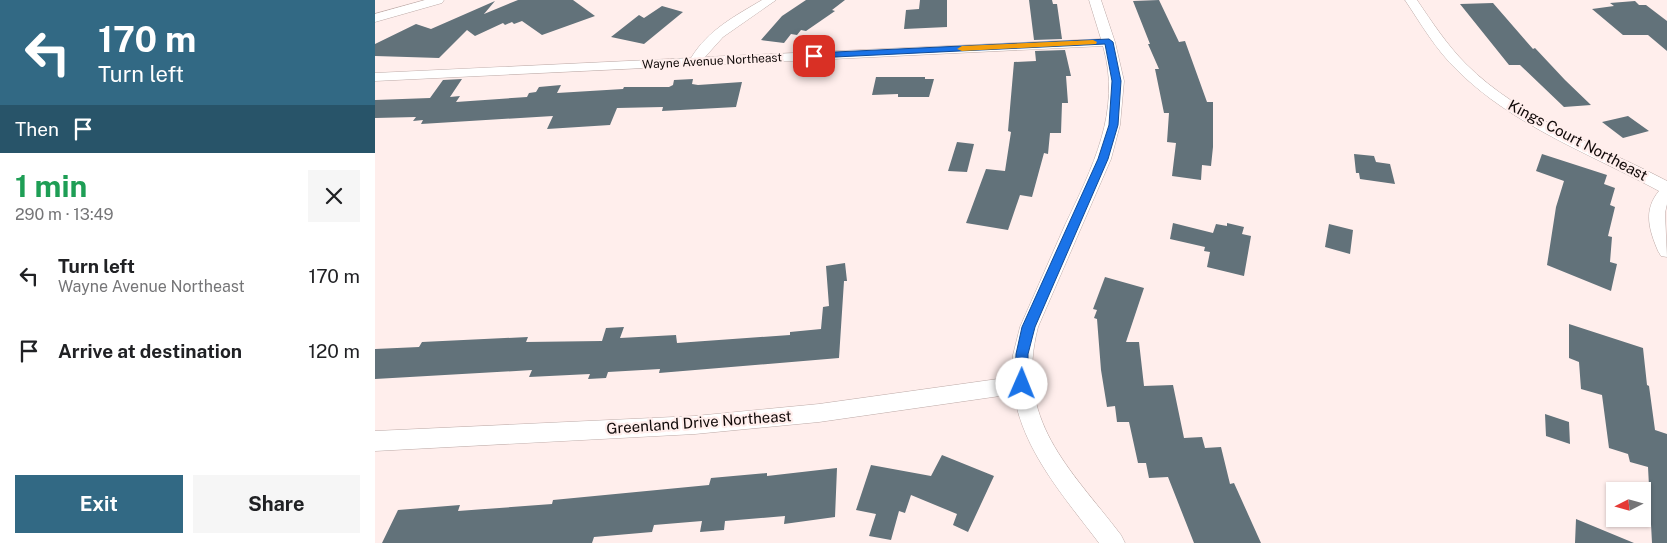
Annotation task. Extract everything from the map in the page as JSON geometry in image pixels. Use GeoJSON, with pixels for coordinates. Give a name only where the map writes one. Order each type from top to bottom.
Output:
{"type":"FeatureCollection","features":[{"type":"Feature","properties":{"kind":"street"},"geometry":{"type":"LineString","coordinates":[[375,18],[438,0]]}},
{"type":"Feature","properties":{"kind":"street"},"geometry":{"type":"LineString","coordinates":[[696,61],[701,50],[710,40],[770,0]]}},
{"type":"Feature","properties":{"kind":"street"},"geometry":{"type":"LineString","coordinates":[[1095,0],[1109,42],[1117,81],[1113,125],[1103,159],[1029,327],[1022,354],[1022,384],[1030,420],[1049,456],[1113,543]]}},
{"type":"Feature","properties":{"kind":"street","name":"Kings Court Northeast"},"geometry":{"type":"LineString","coordinates":[[1411,0],[1446,50],[1462,68],[1487,89],[1545,125],[1667,188]]}},
{"type":"Feature","properties":{"kind":"street","name":"Wayne Avenue Northeast"},"geometry":{"type":"LineString","coordinates":[[375,76],[1109,42]]}},
{"type":"Feature","properties":{"kind":"street"},"geometry":{"type":"LineString","coordinates":[[1667,192],[1662,197],[1657,208],[1655,219],[1658,234],[1667,252]]}},
{"type":"Feature","properties":{"kind":"street","name":"Greenland Drive Northeast"},"geometry":{"type":"LineString","coordinates":[[375,441],[695,425],[819,413],[1022,384]]}},
{"type":"Feature","properties":{"kind":"building"},"geometry":{"type":"Polygon","coordinates":[[[518,0],[573,0],[595,16],[542,35],[522,21],[505,25],[503,23],[475,36],[467,30],[439,58],[375,56],[375,44],[416,24],[431,29],[495,1],[484,14],[518,0]]]}},
{"type":"Feature","properties":{"kind":"building"},"geometry":{"type":"Polygon","coordinates":[[[806,0],[845,0],[832,10],[835,11],[806,31],[801,30],[797,35],[791,34],[784,43],[761,40],[782,16],[806,0]]]}},
{"type":"Feature","properties":{"kind":"building"},"geometry":{"type":"Polygon","coordinates":[[[920,0],[947,0],[947,27],[904,29],[906,10],[919,9],[920,0]]]}},
{"type":"Feature","properties":{"kind":"building"},"geometry":{"type":"Polygon","coordinates":[[[1029,0],[1052,0],[1053,4],[1057,4],[1062,39],[1034,40],[1029,0]]]}},
{"type":"Feature","properties":{"kind":"building"},"geometry":{"type":"Polygon","coordinates":[[[1159,0],[1179,42],[1185,41],[1207,102],[1213,102],[1211,166],[1202,165],[1201,180],[1172,176],[1176,143],[1167,142],[1169,113],[1164,113],[1155,69],[1159,69],[1133,1],[1159,0]]]}},
{"type":"Feature","properties":{"kind":"building"},"geometry":{"type":"Polygon","coordinates":[[[1635,1],[1639,5],[1646,5],[1667,21],[1667,51],[1648,35],[1623,35],[1592,9],[1614,6],[1610,3],[1635,1]]]}},
{"type":"Feature","properties":{"kind":"building"},"geometry":{"type":"Polygon","coordinates":[[[1493,3],[1533,49],[1535,48],[1591,105],[1564,107],[1520,65],[1509,65],[1460,4],[1493,3]]]}},
{"type":"Feature","properties":{"kind":"building"},"geometry":{"type":"Polygon","coordinates":[[[662,6],[683,12],[644,44],[611,37],[639,15],[644,18],[662,6]]]}},
{"type":"Feature","properties":{"kind":"building"},"geometry":{"type":"Polygon","coordinates":[[[1065,50],[1071,76],[1066,76],[1068,103],[1062,103],[1061,133],[1050,133],[1048,154],[1044,153],[1032,197],[1020,195],[1008,230],[966,223],[986,169],[1005,171],[1011,132],[1008,131],[1014,62],[1036,61],[1035,51],[1065,50]]]}},
{"type":"Feature","properties":{"kind":"building"},"geometry":{"type":"Polygon","coordinates":[[[876,77],[925,77],[925,79],[934,79],[929,97],[898,97],[898,94],[872,95],[876,77]]]}},
{"type":"Feature","properties":{"kind":"building"},"geometry":{"type":"Polygon","coordinates":[[[462,79],[450,97],[460,96],[456,102],[527,97],[529,93],[536,92],[539,87],[561,85],[557,93],[623,89],[624,87],[669,87],[673,85],[674,80],[693,79],[692,84],[698,85],[742,82],[736,107],[662,111],[663,107],[617,108],[610,125],[547,129],[553,116],[421,124],[423,120],[413,121],[416,117],[375,118],[375,100],[430,98],[443,80],[462,79]]]}},
{"type":"Feature","properties":{"kind":"building"},"geometry":{"type":"Polygon","coordinates":[[[1628,116],[1649,131],[1623,138],[1602,122],[1628,116]]]}},
{"type":"Feature","properties":{"kind":"building"},"geometry":{"type":"Polygon","coordinates":[[[957,142],[974,144],[967,172],[948,171],[957,142]]]}},
{"type":"Feature","properties":{"kind":"building"},"geometry":{"type":"Polygon","coordinates":[[[1354,154],[1374,156],[1376,162],[1390,164],[1395,184],[1360,179],[1359,173],[1356,173],[1354,154]]]}},
{"type":"Feature","properties":{"kind":"building"},"geometry":{"type":"Polygon","coordinates":[[[1542,154],[1607,175],[1604,184],[1615,188],[1610,205],[1615,207],[1608,236],[1612,237],[1610,262],[1617,264],[1611,291],[1547,265],[1556,207],[1564,181],[1536,171],[1542,154]]]}},
{"type":"Feature","properties":{"kind":"building"},"geometry":{"type":"Polygon","coordinates":[[[1173,223],[1213,233],[1216,224],[1227,226],[1227,223],[1244,227],[1242,234],[1251,236],[1244,276],[1207,267],[1210,252],[1204,251],[1205,247],[1170,239],[1173,223]]]}},
{"type":"Feature","properties":{"kind":"building"},"geometry":{"type":"Polygon","coordinates":[[[1329,224],[1353,230],[1350,254],[1325,247],[1329,224]]]}},
{"type":"Feature","properties":{"kind":"building"},"geometry":{"type":"Polygon","coordinates":[[[845,263],[847,281],[844,281],[839,358],[659,373],[660,369],[608,372],[606,378],[588,379],[590,374],[529,377],[532,370],[375,379],[375,349],[419,347],[422,342],[528,337],[526,342],[602,341],[606,328],[624,327],[620,338],[676,335],[677,343],[790,335],[790,332],[821,329],[823,307],[829,306],[826,266],[845,263]]]}},
{"type":"Feature","properties":{"kind":"building"},"geometry":{"type":"Polygon","coordinates":[[[1105,277],[1144,288],[1126,342],[1139,342],[1144,386],[1173,385],[1184,438],[1202,437],[1205,448],[1221,447],[1230,484],[1234,483],[1261,543],[1194,543],[1168,477],[1149,478],[1146,463],[1138,463],[1129,422],[1117,422],[1115,406],[1107,407],[1101,370],[1097,319],[1094,318],[1097,310],[1093,309],[1105,277]]]}},
{"type":"Feature","properties":{"kind":"building"},"geometry":{"type":"Polygon","coordinates":[[[1569,324],[1643,348],[1655,430],[1667,434],[1667,543],[1652,543],[1651,482],[1649,482],[1648,467],[1630,462],[1628,454],[1609,448],[1602,395],[1581,389],[1579,362],[1569,358],[1569,324]]]}},
{"type":"Feature","properties":{"kind":"building"},"geometry":{"type":"Polygon","coordinates":[[[1545,414],[1569,422],[1570,444],[1546,436],[1545,414]]]}},
{"type":"Feature","properties":{"kind":"building"},"geometry":{"type":"Polygon","coordinates":[[[942,455],[994,476],[968,532],[953,525],[957,514],[911,495],[905,513],[899,511],[891,540],[869,536],[876,514],[856,510],[871,465],[931,476],[942,455]]]}},
{"type":"Feature","properties":{"kind":"building"},"geometry":{"type":"Polygon","coordinates":[[[837,468],[835,517],[784,524],[785,516],[725,521],[724,530],[700,532],[702,521],[654,525],[652,532],[594,537],[592,543],[382,543],[398,510],[460,505],[458,511],[552,504],[553,500],[709,485],[711,478],[767,473],[767,476],[837,468]]]}},
{"type":"Feature","properties":{"kind":"building"},"geometry":{"type":"Polygon","coordinates":[[[1576,519],[1634,543],[1575,543],[1576,519]]]}},
{"type":"Feature","properties":{"kind":"slow traffic"},"geometry":{"type":"LineString","coordinates":[[962,49],[1093,42]]}},
{"type":"Feature","properties":{"kind":"route"},"geometry":{"type":"LineString","coordinates":[[814,56],[1109,42],[1117,81],[1117,103],[1113,125],[1103,159],[1029,327],[1022,354],[1022,384]]}}]}
